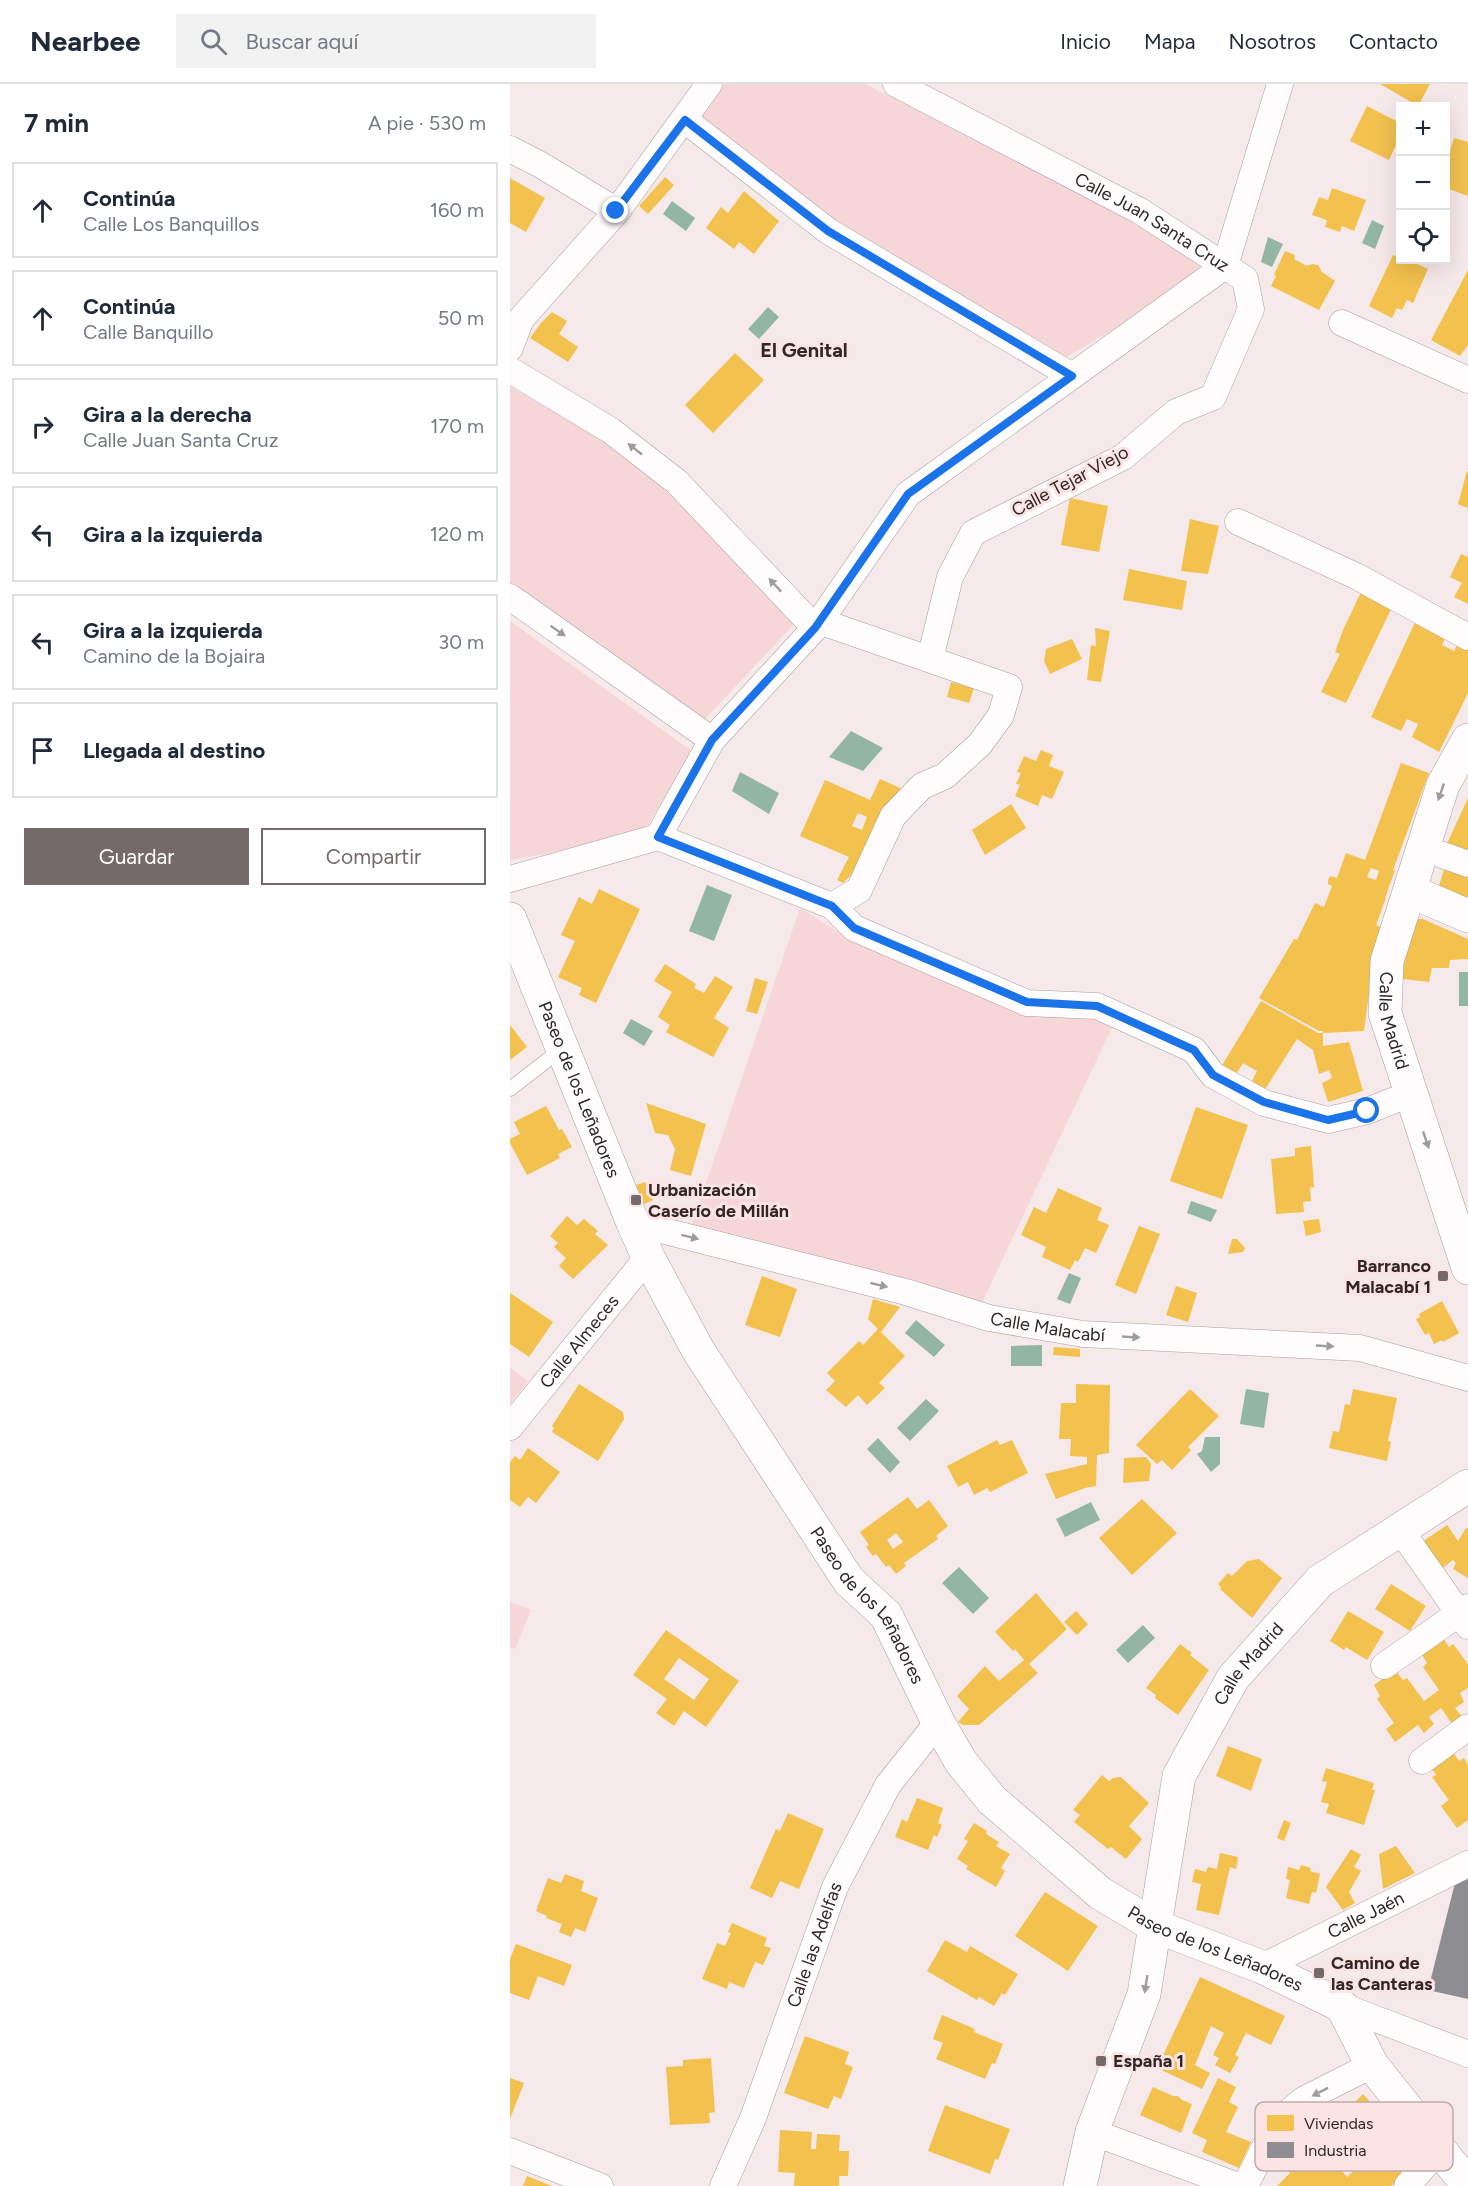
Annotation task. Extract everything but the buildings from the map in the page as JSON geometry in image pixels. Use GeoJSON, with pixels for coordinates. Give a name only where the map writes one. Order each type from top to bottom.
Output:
{"type":"FeatureCollection","features":[{"type":"Feature","properties":{"kind":"street"},"geometry":{"type":"LineString","coordinates":[[510,348],[522,319],[616,211],[710,84]]}},
{"type":"Feature","properties":{"kind":"street","name":"Calle Juan Santa Cruz"},"geometry":{"type":"LineString","coordinates":[[658,837],[712,740],[817,625],[908,494],[1225,266],[1140,211],[896,84]]}},
{"type":"Feature","properties":{"kind":"street"},"geometry":{"type":"LineString","coordinates":[[1225,266],[1280,84]]}},
{"type":"Feature","properties":{"kind":"street"},"geometry":{"type":"LineString","coordinates":[[685,120],[828,231],[1072,376]]}},
{"type":"Feature","properties":{"kind":"street"},"geometry":{"type":"LineString","coordinates":[[510,149],[541,165],[616,211]]}},
{"type":"Feature","properties":{"kind":"street","name":"Calle Tejar Viejo"},"geometry":{"type":"LineString","coordinates":[[930,660],[950,577],[973,533],[1123,457],[1176,412],[1213,397],[1251,309],[1245,279],[1225,266]]}},
{"type":"Feature","properties":{"kind":"street"},"geometry":{"type":"LineString","coordinates":[[1342,323],[1468,380]]}},
{"type":"Feature","properties":{"kind":"street"},"geometry":{"type":"LineString","coordinates":[[510,370],[610,430],[677,482],[817,625],[1009,687],[1002,715],[980,744],[945,776],[922,786],[893,816],[860,890],[832,906]]}},
{"type":"Feature","properties":{"kind":"street"},"geometry":{"type":"LineString","coordinates":[[1238,522],[1356,576],[1468,637]]}},
{"type":"Feature","properties":{"kind":"street"},"geometry":{"type":"LineString","coordinates":[[510,597],[712,740]]}},
{"type":"Feature","properties":{"kind":"street","name":"Calle Madrid"},"geometry":{"type":"LineString","coordinates":[[1468,740],[1443,785],[1387,961],[1385,1013],[1468,1268]]}},
{"type":"Feature","properties":{"kind":"street"},"geometry":{"type":"LineString","coordinates":[[510,879],[658,837],[832,906],[854,928],[1027,1002],[1097,1006],[1194,1050],[1213,1075],[1264,1102],[1328,1120],[1367,1111],[1410,1094]]}},
{"type":"Feature","properties":{"kind":"street"},"geometry":{"type":"LineString","coordinates":[[1423,848],[1468,864]]}},
{"type":"Feature","properties":{"kind":"street"},"geometry":{"type":"LineString","coordinates":[[1410,891],[1468,916]]}},
{"type":"Feature","properties":{"kind":"street","name":"Paseo de los Leñadores"},"geometry":{"type":"LineString","coordinates":[[510,919],[633,1223],[648,1257],[698,1350],[849,1581],[886,1615],[938,1722],[961,1762],[992,1800],[1100,1893],[1155,1926],[1262,1967],[1342,2006],[1468,2054]]}},
{"type":"Feature","properties":{"kind":"street","name":"Calle Malacabí"},"geometry":{"type":"LineString","coordinates":[[633,1223],[906,1292],[989,1318],[1083,1334],[1360,1348],[1468,1378]]}},
{"type":"Feature","properties":{"kind":"street","name":"Calle Almeces"},"geometry":{"type":"LineString","coordinates":[[510,1427],[648,1257]]}},
{"type":"Feature","properties":{"kind":"street","name":"Calle Madrid"},"geometry":{"type":"LineString","coordinates":[[1080,2186],[1092,2132],[1144,1994],[1179,1776],[1233,1678],[1320,1581],[1468,1486]]}},
{"type":"Feature","properties":{"kind":"street"},"geometry":{"type":"LineString","coordinates":[[1384,1666],[1465,1615],[1401,1531]]}},
{"type":"Feature","properties":{"kind":"street","name":"Calle las Adelfas"},"geometry":{"type":"LineString","coordinates":[[723,2186],[753,2118],[835,1887],[888,1785],[938,1722]]}},
{"type":"Feature","properties":{"kind":"street"},"geometry":{"type":"LineString","coordinates":[[1422,1761],[1468,1727]]}},
{"type":"Feature","properties":{"kind":"street","name":"Calle Jaén"},"geometry":{"type":"LineString","coordinates":[[1262,1967],[1468,1864]]}},
{"type":"Feature","properties":{"kind":"street"},"geometry":{"type":"LineString","coordinates":[[1342,2006],[1372,2065],[1402,2102]]}},
{"type":"Feature","properties":{"kind":"street"},"geometry":{"type":"LineString","coordinates":[[1301,2102],[1372,2065]]}},
{"type":"Feature","properties":{"kind":"street"},"geometry":{"type":"LineString","coordinates":[[1092,2132],[1238,2186]]}},
{"type":"Feature","properties":{"kind":"street"},"geometry":{"type":"LineString","coordinates":[[510,2151],[600,2186]]}},
{"type":"Feature","properties":{"kind":"street"},"geometry":{"type":"LineString","coordinates":[[1453,2165],[1468,2185]]}},
{"type":"Feature","properties":{"kind":"street"},"geometry":{"type":"LineString","coordinates":[[1245,2186],[1255,2166]]}},
{"type":"Feature","properties":{"kind":"street"},"geometry":{"type":"LineString","coordinates":[[1407,2186],[1420,2171]]}},
{"type":"Feature","properties":{"kind":"lane"},"geometry":{"type":"LineString","coordinates":[[510,1089],[563,1048]]}},
{"type":"Feature","properties":{"kind":"shaded area"},"geometry":{"type":"Polygon","coordinates":[[[724,84],[865,84],[1090,199],[1204,263],[1154,305],[1065,358],[825,216],[699,116],[724,84]]]}},
{"type":"Feature","properties":{"kind":"shaded area"},"geometry":{"type":"Polygon","coordinates":[[[672,201],[695,218],[686,231],[663,214],[672,201]]]}},
{"type":"Feature","properties":{"kind":"shaded area"},"geometry":{"type":"Polygon","coordinates":[[[1372,220],[1384,226],[1375,249],[1362,243],[1372,220]]]}},
{"type":"Feature","properties":{"kind":"shaded area"},"geometry":{"type":"Polygon","coordinates":[[[1268,237],[1283,244],[1272,267],[1261,262],[1268,237]]]}},
{"type":"Feature","properties":{"kind":"shaded area"},"geometry":{"type":"Polygon","coordinates":[[[768,307],[779,317],[759,339],[748,329],[768,307]]]}},
{"type":"Feature","properties":{"kind":"shaded area"},"geometry":{"type":"Polygon","coordinates":[[[510,387],[621,451],[680,496],[796,622],[704,720],[510,583],[510,387]]]}},
{"type":"Feature","properties":{"kind":"shaded area"},"geometry":{"type":"Polygon","coordinates":[[[510,621],[692,751],[647,826],[594,846],[510,860],[510,621]]]}},
{"type":"Feature","properties":{"kind":"shaded area"},"geometry":{"type":"Polygon","coordinates":[[[851,731],[883,748],[863,771],[829,757],[851,731]]]}},
{"type":"Feature","properties":{"kind":"shaded area"},"geometry":{"type":"Polygon","coordinates":[[[740,772],[779,793],[769,814],[732,791],[740,772]]]}},
{"type":"Feature","properties":{"kind":"shaded area"},"geometry":{"type":"Polygon","coordinates":[[[707,885],[732,895],[714,941],[689,931],[707,885]]]}},
{"type":"Feature","properties":{"kind":"shaded area"},"geometry":{"type":"Polygon","coordinates":[[[800,908],[846,937],[1115,1021],[981,1305],[692,1224],[800,908]]]}},
{"type":"Feature","properties":{"kind":"shaded area"},"geometry":{"type":"Polygon","coordinates":[[[1459,972],[1468,972],[1468,1006],[1459,1006],[1459,972]]]}},
{"type":"Feature","properties":{"kind":"shaded area"},"geometry":{"type":"Polygon","coordinates":[[[631,1019],[653,1031],[644,1046],[623,1033],[631,1019]]]}},
{"type":"Feature","properties":{"kind":"shaded area"},"geometry":{"type":"Polygon","coordinates":[[[1191,1201],[1217,1210],[1211,1222],[1187,1213],[1191,1201]]]}},
{"type":"Feature","properties":{"kind":"shaded area"},"geometry":{"type":"Polygon","coordinates":[[[1069,1273],[1081,1278],[1070,1304],[1057,1299],[1069,1273]]]}},
{"type":"Feature","properties":{"kind":"shaded area"},"geometry":{"type":"Polygon","coordinates":[[[916,1320],[945,1345],[934,1357],[905,1333],[916,1320]]]}},
{"type":"Feature","properties":{"kind":"shaded area"},"geometry":{"type":"Polygon","coordinates":[[[1042,1345],[1042,1366],[1011,1366],[1011,1346],[1042,1345]]]}},
{"type":"Feature","properties":{"kind":"shaded area"},"geometry":{"type":"Polygon","coordinates":[[[510,1368],[528,1381],[510,1404],[510,1368]]]}},
{"type":"Feature","properties":{"kind":"shaded area"},"geometry":{"type":"Polygon","coordinates":[[[1246,1389],[1269,1393],[1264,1428],[1240,1424],[1246,1389]]]}},
{"type":"Feature","properties":{"kind":"shaded area"},"geometry":{"type":"Polygon","coordinates":[[[926,1399],[939,1411],[910,1441],[897,1428],[926,1399]]]}},
{"type":"Feature","properties":{"kind":"shaded area"},"geometry":{"type":"Polygon","coordinates":[[[1205,1437],[1220,1437],[1220,1464],[1211,1472],[1197,1454],[1202,1451],[1205,1437]]]}},
{"type":"Feature","properties":{"kind":"shaded area"},"geometry":{"type":"Polygon","coordinates":[[[878,1438],[900,1462],[890,1473],[867,1449],[878,1438]]]}},
{"type":"Feature","properties":{"kind":"shaded area"},"geometry":{"type":"Polygon","coordinates":[[[1091,1502],[1100,1520],[1065,1537],[1056,1519],[1091,1502]]]}},
{"type":"Feature","properties":{"kind":"shaded area"},"geometry":{"type":"Polygon","coordinates":[[[959,1567],[989,1598],[973,1614],[942,1583],[959,1567]]]}},
{"type":"Feature","properties":{"kind":"shaded area"},"geometry":{"type":"Polygon","coordinates":[[[510,1602],[531,1610],[515,1649],[510,1647],[510,1602]]]}},
{"type":"Feature","properties":{"kind":"shaded area"},"geometry":{"type":"Polygon","coordinates":[[[1143,1625],[1155,1638],[1128,1663],[1116,1650],[1143,1625]]]}},
{"type":"Feature","properties":{"kind":"place","name":"Urbanización Caserío de Millán"},"geometry":{"type":"Point","coordinates":[636,1200]}},
{"type":"Feature","properties":{"kind":"place","name":"Barranco Malacabí 1"},"geometry":{"type":"Point","coordinates":[1443,1276]}},
{"type":"Feature","properties":{"kind":"place","name":"Camino de las Canteras"},"geometry":{"type":"Point","coordinates":[1319,1973]}},
{"type":"Feature","properties":{"kind":"place","name":"España 1"},"geometry":{"type":"Point","coordinates":[1101,2061]}},
{"type":"Feature","properties":{"kind":"district","name":"El Genital"},"geometry":{"type":"Point","coordinates":[804,350]}},
{"type":"Feature","properties":{"kind":"route"},"geometry":{"type":"LineString","coordinates":[[616,211],[685,120],[828,231],[1072,376],[908,494],[815,628],[712,740],[658,837],[832,906],[854,928],[1027,1002],[1097,1006],[1194,1050],[1213,1075],[1264,1102],[1328,1120],[1367,1111]]}}]}
